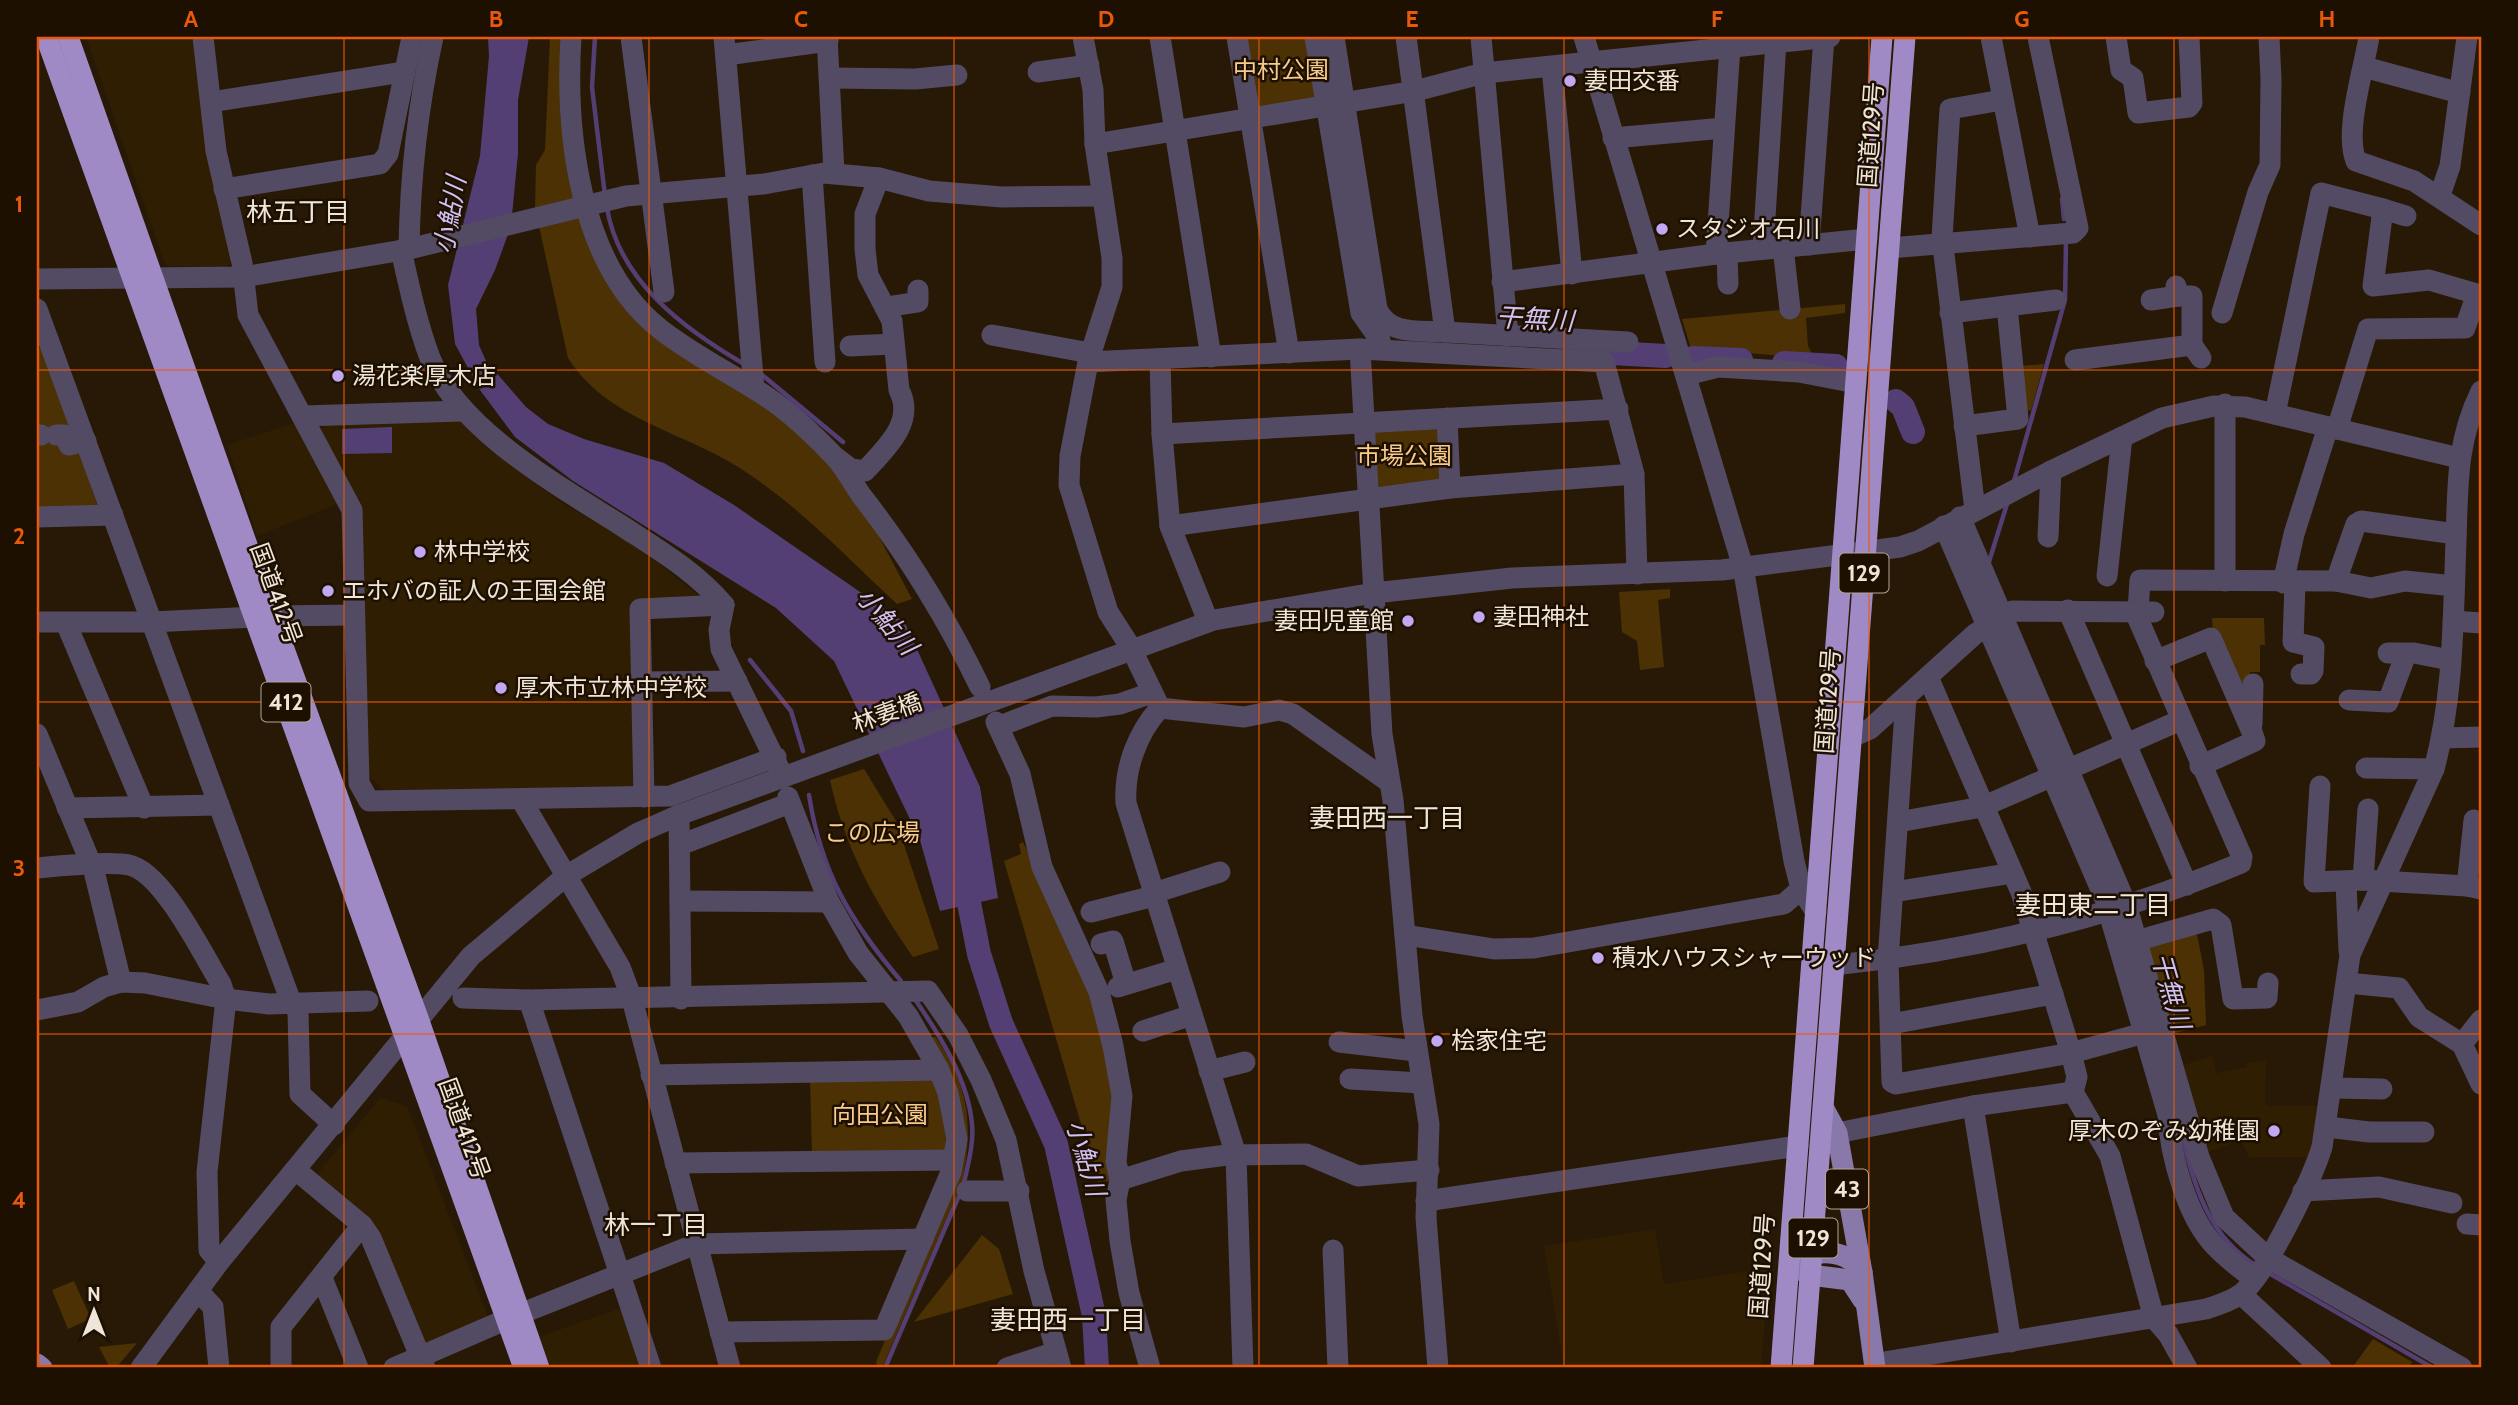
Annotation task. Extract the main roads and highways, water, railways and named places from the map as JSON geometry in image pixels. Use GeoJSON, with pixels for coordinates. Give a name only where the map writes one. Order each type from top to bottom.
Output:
{"type":"FeatureCollection","features":[{"type":"Feature","properties":{"kind":"highway","name":"国道412号"},"geometry":{"type":"LineString","coordinates":[[46,37],[143,278],[264,616],[418,1018],[513,1317],[524,1368]]}},
{"type":"Feature","properties":{"kind":"highway","name":"国道412号"},"geometry":{"type":"LineString","coordinates":[[68,37],[143,278]]}},
{"type":"Feature","properties":{"kind":"highway","name":"国道129号"},"geometry":{"type":"LineString","coordinates":[[1781,1368],[1882,37]]}},
{"type":"Feature","properties":{"kind":"highway","name":"国道129号"},"geometry":{"type":"LineString","coordinates":[[1803,1368],[1905,37]]}},
{"type":"Feature","properties":{"kind":"highway","name":"国道412号"},"geometry":{"type":"LineString","coordinates":[[264,616],[403,1038],[513,1317],[540,1368]]}},
{"type":"Feature","properties":{"kind":"main road","name":"43"},"geometry":{"type":"LineString","coordinates":[[1824,1109],[1837,1133],[1862,1272],[1874,1368]]}},
{"type":"Feature","properties":{"kind":"main road"},"geometry":{"type":"LineString","coordinates":[[1789,1264],[1812,1253],[1843,1255],[1852,1259],[1862,1272]]}},
{"type":"Feature","properties":{"kind":"main road","name":"43"},"geometry":{"type":"LineString","coordinates":[[1789,1264],[1810,1275],[1850,1280],[1865,1306]]}},
{"type":"Feature","properties":{"kind":"main road"},"geometry":{"type":"LineString","coordinates":[[37,1364],[42,1368]]}},
{"type":"Feature","properties":{"kind":"water"},"geometry":{"type":"Polygon","coordinates":[[[488,37],[529,37],[518,100],[518,153],[511,226],[495,270],[476,309],[479,345],[486,361],[526,407],[548,424],[584,439],[664,463],[734,505],[905,623],[980,787],[998,898],[940,911],[920,840],[834,661],[776,608],[573,481],[515,437],[480,390],[455,344],[448,285],[480,156],[489,56],[488,37]]]}},
{"type":"Feature","properties":{"kind":"water"},"geometry":{"type":"Polygon","coordinates":[[[392,427],[392,453],[342,454],[342,429],[392,427]]]}},
{"type":"Feature","properties":{"kind":"waterway"},"geometry":{"type":"LineString","coordinates":[[595,37],[592,87],[605,196]]}},
{"type":"Feature","properties":{"kind":"waterway"},"geometry":{"type":"LineString","coordinates":[[2062,199],[2064,219]]}},
{"type":"Feature","properties":{"kind":"waterway"},"geometry":{"type":"LineString","coordinates":[[607,208],[614,234],[625,258],[640,280],[677,319],[744,364]]}},
{"type":"Feature","properties":{"kind":"waterway"},"geometry":{"type":"LineString","coordinates":[[2014,481],[2065,300],[2066,242]]}},
{"type":"Feature","properties":{"kind":"waterway","name":"干無川"},"geometry":{"type":"LineString","coordinates":[[1575,351],[1666,356]]}},
{"type":"Feature","properties":{"kind":"waterway","name":"干無川"},"geometry":{"type":"LineString","coordinates":[[1693,358],[1741,360]]}},
{"type":"Feature","properties":{"kind":"waterway","name":"干無川"},"geometry":{"type":"LineString","coordinates":[[1784,363],[1836,366]]}},
{"type":"Feature","properties":{"kind":"waterway"},"geometry":{"type":"LineString","coordinates":[[761,374],[843,442]]}},
{"type":"Feature","properties":{"kind":"waterway","name":"干無川"},"geometry":{"type":"LineString","coordinates":[[1896,401],[1903,407],[1913,432]]}},
{"type":"Feature","properties":{"kind":"waterway"},"geometry":{"type":"LineString","coordinates":[[1988,565],[2007,504]]}},
{"type":"Feature","properties":{"kind":"waterway"},"geometry":{"type":"LineString","coordinates":[[750,660],[791,711],[803,751]]}},
{"type":"Feature","properties":{"kind":"waterway"},"geometry":{"type":"LineString","coordinates":[[809,795],[814,823],[830,873],[853,917],[901,981]]}},
{"type":"Feature","properties":{"kind":"waterway","name":"小鮎川"},"geometry":{"type":"LineString","coordinates":[[963,872],[979,954],[1001,1023],[1056,1144],[1094,1316],[1097,1368]]}},
{"type":"Feature","properties":{"kind":"waterway"},"geometry":{"type":"LineString","coordinates":[[914,998],[951,1058],[965,1090],[972,1124],[972,1139],[964,1183]]}},
{"type":"Feature","properties":{"kind":"waterway","name":"干無川"},"geometry":{"type":"LineString","coordinates":[[2179,1125],[2196,1185],[2213,1222],[2239,1253],[2257,1266]]}},
{"type":"Feature","properties":{"kind":"waterway"},"geometry":{"type":"LineString","coordinates":[[885,1368],[958,1198]]}},
{"type":"Feature","properties":{"kind":"waterway","name":"干無川"},"geometry":{"type":"LineString","coordinates":[[2267,1272],[2433,1368]]}},
{"type":"Feature","properties":{"kind":"place","name":"妻田交番"},"geometry":{"type":"Point","coordinates":[1570,81]}},
{"type":"Feature","properties":{"kind":"place","name":"スタジオ石川"},"geometry":{"type":"Point","coordinates":[1662,229]}},
{"type":"Feature","properties":{"kind":"place","name":"湯花楽厚木店"},"geometry":{"type":"Point","coordinates":[338,376]}},
{"type":"Feature","properties":{"kind":"place","name":"林中学校"},"geometry":{"type":"Point","coordinates":[420,552]}},
{"type":"Feature","properties":{"kind":"place","name":"エホバの証人の王国会館"},"geometry":{"type":"Point","coordinates":[328,591]}},
{"type":"Feature","properties":{"kind":"place","name":"妻田神社"},"geometry":{"type":"Point","coordinates":[1479,617]}},
{"type":"Feature","properties":{"kind":"place","name":"妻田児童館"},"geometry":{"type":"Point","coordinates":[1408,621]}},
{"type":"Feature","properties":{"kind":"place","name":"厚木市立林中学校"},"geometry":{"type":"Point","coordinates":[501,688]}},
{"type":"Feature","properties":{"kind":"place","name":"積水ハウスシャーウッド"},"geometry":{"type":"Point","coordinates":[1598,958]}},
{"type":"Feature","properties":{"kind":"place","name":"桧家住宅"},"geometry":{"type":"Point","coordinates":[1437,1041]}},
{"type":"Feature","properties":{"kind":"place","name":"厚木のぞみ幼稚園"},"geometry":{"type":"Point","coordinates":[2274,1131]}},
{"type":"Feature","properties":{"kind":"district","name":"林五丁目"},"geometry":{"type":"Point","coordinates":[298,212]}},
{"type":"Feature","properties":{"kind":"district","name":"妻田西一丁目"},"geometry":{"type":"Point","coordinates":[1387,818]}},
{"type":"Feature","properties":{"kind":"district","name":"妻田東二丁目"},"geometry":{"type":"Point","coordinates":[2093,905]}},
{"type":"Feature","properties":{"kind":"district","name":"林一丁目"},"geometry":{"type":"Point","coordinates":[656,1225]}},
{"type":"Feature","properties":{"kind":"district","name":"妻田西一丁目"},"geometry":{"type":"Point","coordinates":[1068,1320]}},
{"type":"Feature","properties":{"kind":"park label","name":"中村公園"},"geometry":{"type":"Point","coordinates":[1281,70]}},
{"type":"Feature","properties":{"kind":"park label","name":"市場公園"},"geometry":{"type":"Point","coordinates":[1404,456]}},
{"type":"Feature","properties":{"kind":"park label","name":"この広場"},"geometry":{"type":"Point","coordinates":[872,833]}},
{"type":"Feature","properties":{"kind":"park label","name":"向田公園"},"geometry":{"type":"Point","coordinates":[880,1115]}}]}
